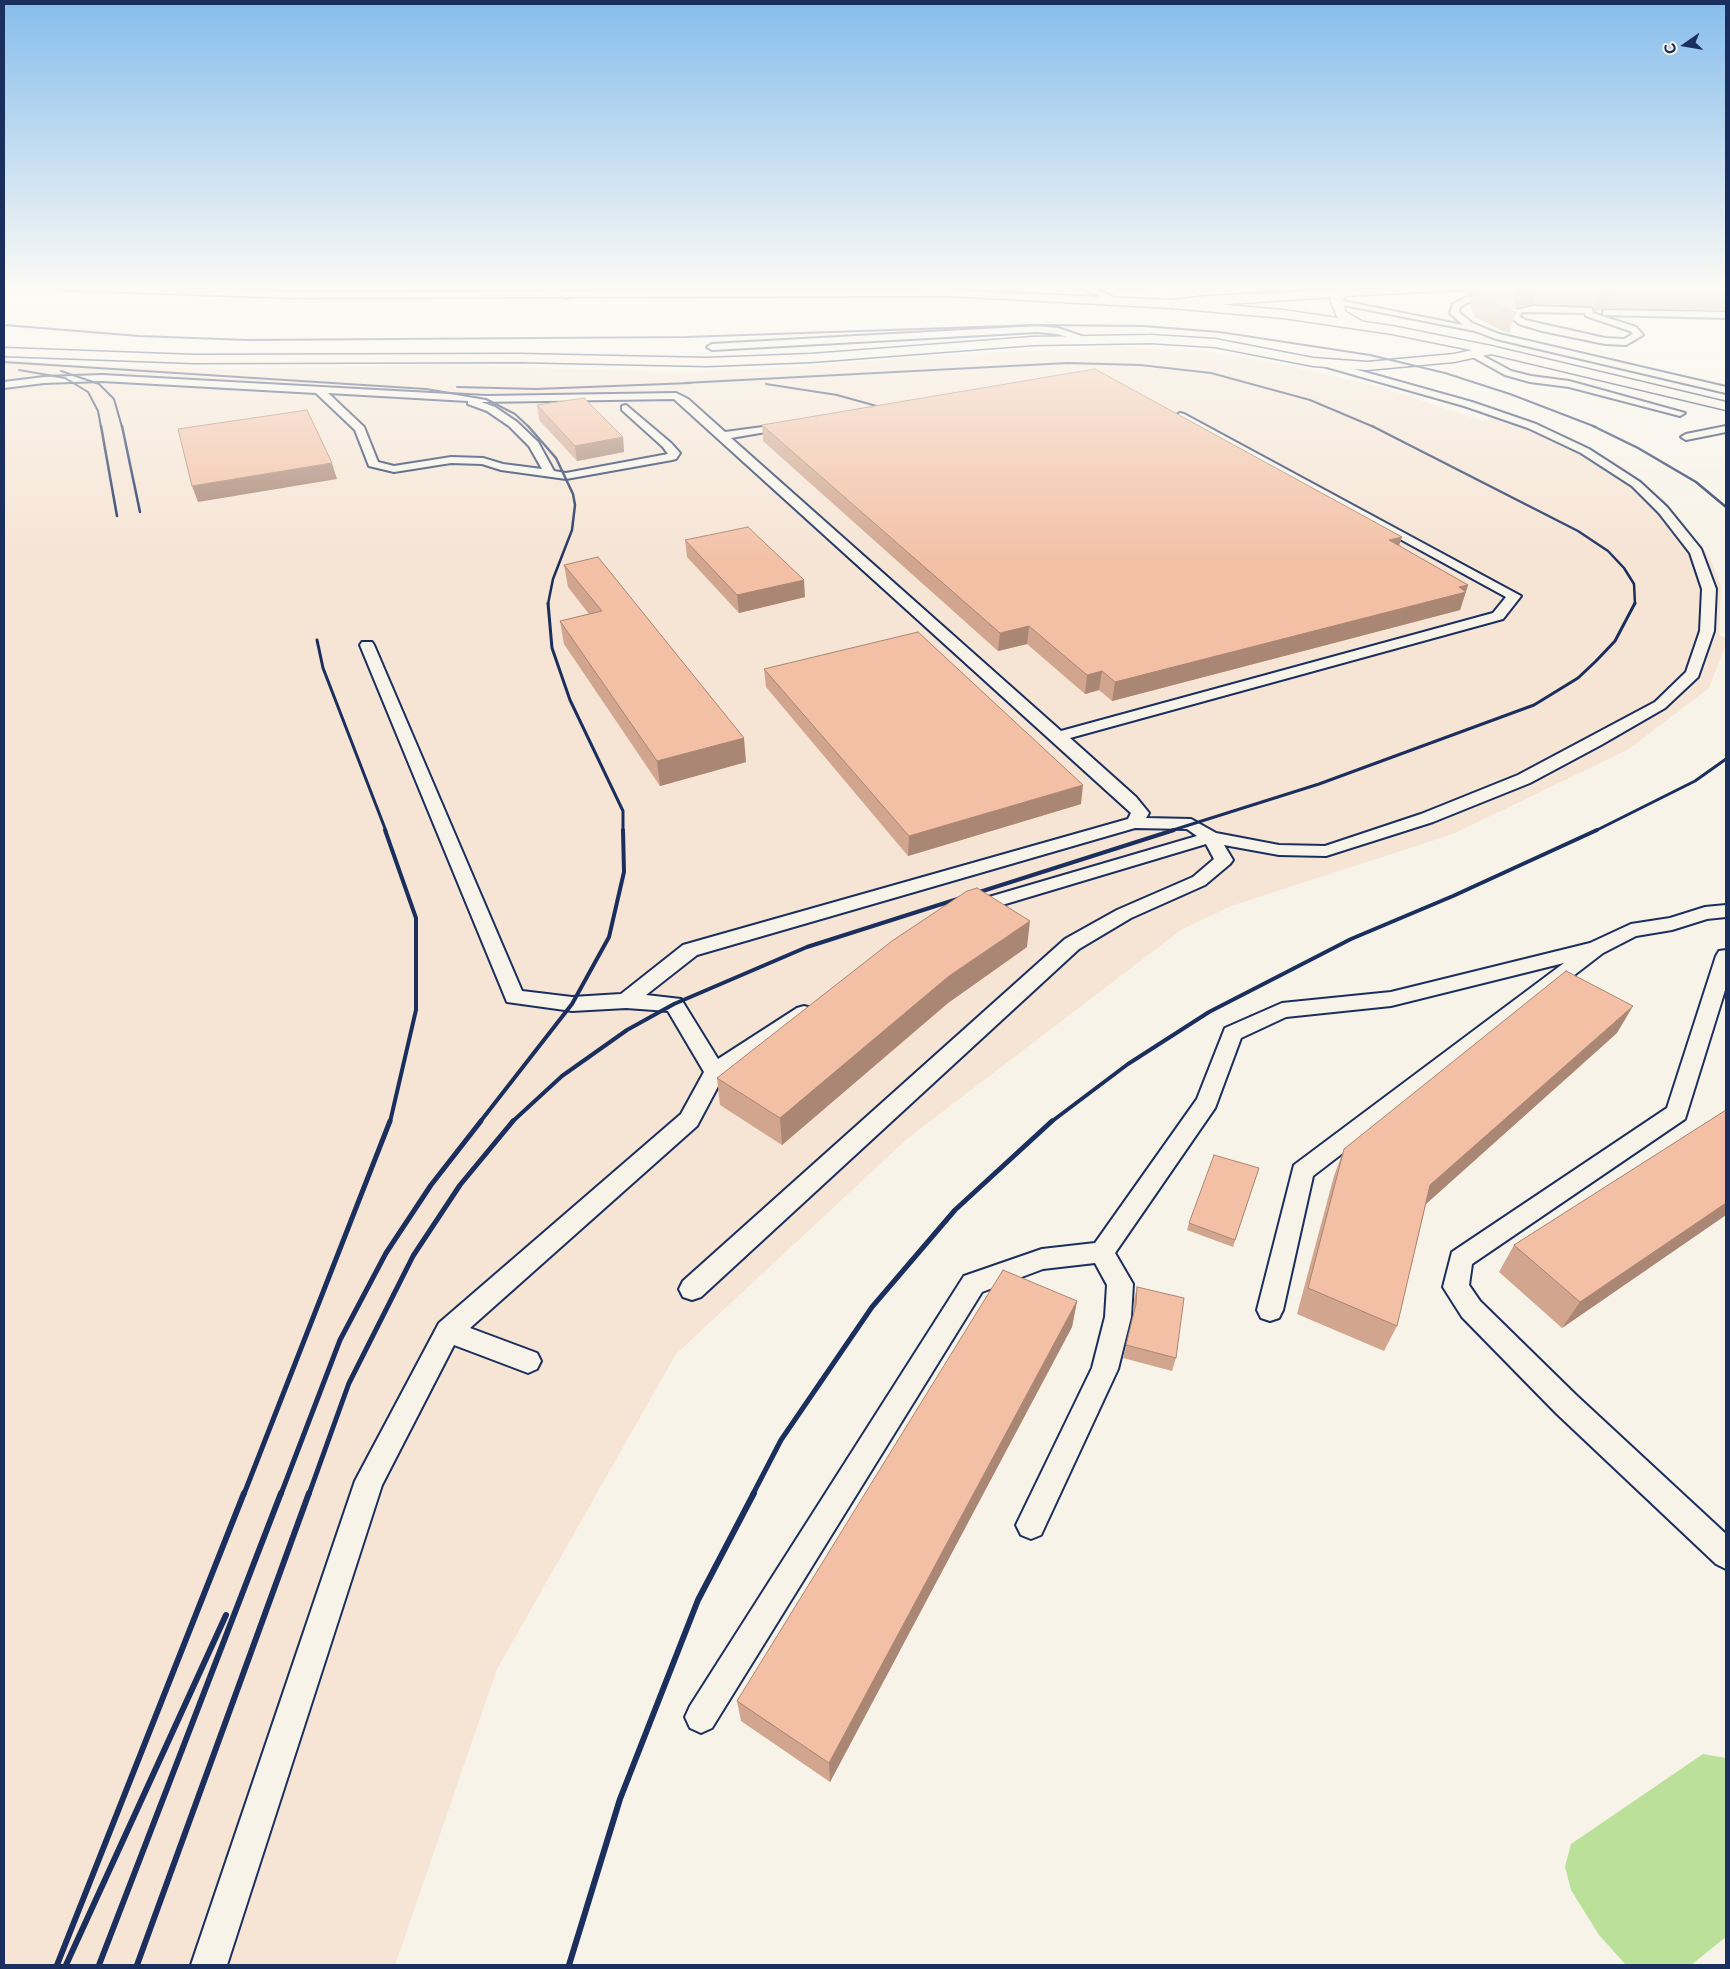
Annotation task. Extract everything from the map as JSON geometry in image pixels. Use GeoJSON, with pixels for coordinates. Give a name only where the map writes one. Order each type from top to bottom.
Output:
{"type":"FeatureCollection","features":[{"type":"Feature","properties":{"kind":"main road"},"geometry":{"type":"LineString","coordinates":[[1612,379],[1726,406]]}},
{"type":"Feature","properties":{"kind":"lane"},"geometry":{"type":"LineString","coordinates":[[4,385],[79,379]]}},
{"type":"Feature","properties":{"kind":"lane"},"geometry":{"type":"LineString","coordinates":[[118,379],[459,398],[676,396],[684,400],[1130,801],[1140,813],[1134,823]]}},
{"type":"Feature","properties":{"kind":"lane"},"geometry":{"type":"LineString","coordinates":[[626,1001],[690,950],[1134,823],[1190,824],[1211,837],[1279,850],[1326,851],[1427,818],[1524,778],[1595,742],[1660,705],[1693,674],[1707,631],[1708,589],[1696,552],[1663,510],[1636,484],[1585,451],[1532,426],[1468,404],[1379,379]]}},
{"type":"Feature","properties":{"kind":"lane"},"geometry":{"type":"LineString","coordinates":[[1535,379],[1569,384],[1680,413]]}},
{"type":"Feature","properties":{"kind":"lane"},"geometry":{"type":"LineString","coordinates":[[1680,379],[1726,390]]}},
{"type":"Feature","properties":{"kind":"lane"},"geometry":{"type":"LineString","coordinates":[[320,390],[360,429],[373,464],[382,468],[394,469],[451,460],[483,461],[510,468],[549,472],[566,476],[672,457],[674,453],[668,445],[626,408]]}},
{"type":"Feature","properties":{"kind":"lane"},"geometry":{"type":"LineString","coordinates":[[459,398],[490,409],[512,424],[534,444],[549,472]]}},
{"type":"Feature","properties":{"kind":"lane"},"geometry":{"type":"LineString","coordinates":[[1057,737],[1498,616],[1514,596],[1172,412]]}},
{"type":"Feature","properties":{"kind":"lane"},"geometry":{"type":"LineString","coordinates":[[723,436],[800,423]]}},
{"type":"Feature","properties":{"kind":"lane"},"geometry":{"type":"LineString","coordinates":[[1686,437],[1726,429]]}},
{"type":"Feature","properties":{"kind":"lane"},"geometry":{"type":"LineString","coordinates":[[368,645],[514,997],[572,1004],[626,1001],[674,1004],[715,1072]]}},
{"type":"Feature","properties":{"kind":"lane"},"geometry":{"type":"LineString","coordinates":[[954,913],[1211,837]]}},
{"type":"Feature","properties":{"kind":"lane"},"geometry":{"type":"LineString","coordinates":[[692,1289],[1072,944],[1124,914],[1199,881],[1224,860],[1211,837]]}},
{"type":"Feature","properties":{"kind":"lane"},"geometry":{"type":"LineString","coordinates":[[1270,1310],[1302,1171],[1596,948],[1632,930],[1672,924],[1705,914],[1726,911]]}},
{"type":"Feature","properties":{"kind":"lane"},"geometry":{"type":"LineString","coordinates":[[700,1717],[973,1284],[1042,1260],[1102,1252],[1207,1102],[1232,1033],[1282,1010],[1391,999],[1596,948]]}},
{"type":"Feature","properties":{"kind":"lane"},"geometry":{"type":"LineString","coordinates":[[1724,1547],[1560,1397],[1471,1309],[1456,1287],[1461,1259],[1677,1113],[1726,956]]}},
{"type":"Feature","properties":{"kind":"lane"},"geometry":{"type":"LineString","coordinates":[[209,1965],[369,1481],[448,1331],[689,1120],[715,1072],[822,1000]]}},
{"type":"Feature","properties":{"kind":"lane"},"geometry":{"type":"LineString","coordinates":[[1030,1525],[1105,1369],[1118,1317],[1120,1284],[1102,1252]]}},
{"type":"Feature","properties":{"kind":"lane"},"geometry":{"type":"LineString","coordinates":[[448,1331],[528,1361]]}},
{"type":"Feature","properties":{"kind":"shaded area"},"geometry":{"type":"Polygon","coordinates":[[[4,379],[1345,379],[1384,388],[1483,421],[1498,417],[1511,422],[1525,418],[1576,441],[1628,469],[1666,501],[1709,556],[1721,586],[1719,635],[1726,638],[1726,644],[1709,688],[1629,749],[1453,834],[1231,906],[1181,930],[908,1138],[676,1354],[497,1669],[395,1965],[4,1965],[4,379]]]}},
{"type":"Feature","properties":{"kind":"green space"},"geometry":{"type":"Polygon","coordinates":[[[1703,1754],[1726,1758],[1726,1937],[1691,1965],[1626,1965],[1599,1935],[1571,1890],[1565,1867],[1571,1844],[1703,1754]]]}},
{"type":"Feature","properties":{"kind":"building"},"geometry":{"type":"Polygon","coordinates":[[[1036,379],[1113,379],[1402,537],[1389,540],[1468,585],[1459,587],[1466,592],[1115,682],[1102,671],[1087,675],[1029,626],[1000,633],[762,425],[1036,379]]]}},
{"type":"Feature","properties":{"kind":"building"},"geometry":{"type":"Polygon","coordinates":[[[584,398],[623,437],[575,446],[537,405],[584,398]]]}},
{"type":"Feature","properties":{"kind":"building"},"geometry":{"type":"Polygon","coordinates":[[[307,410],[332,463],[192,486],[178,429],[307,410]]]}},
{"type":"Feature","properties":{"kind":"building"},"geometry":{"type":"Polygon","coordinates":[[[748,527],[804,580],[737,595],[685,540],[748,527]]]}},
{"type":"Feature","properties":{"kind":"building"},"geometry":{"type":"Polygon","coordinates":[[[598,557],[744,738],[657,761],[560,621],[602,611],[564,565],[598,557]]]}},
{"type":"Feature","properties":{"kind":"building"},"geometry":{"type":"Polygon","coordinates":[[[918,632],[1083,785],[909,836],[764,669],[918,632]]]}},
{"type":"Feature","properties":{"kind":"building"},"geometry":{"type":"Polygon","coordinates":[[[977,888],[1030,921],[949,976],[780,1118],[717,1078],[892,941],[967,891],[977,888]]]}},
{"type":"Feature","properties":{"kind":"building"},"geometry":{"type":"Polygon","coordinates":[[[1566,971],[1633,1006],[1430,1185],[1397,1326],[1308,1288],[1344,1149],[1566,971]]]}},
{"type":"Feature","properties":{"kind":"building"},"geometry":{"type":"Polygon","coordinates":[[[1726,1110],[1726,1203],[1580,1302],[1514,1245],[1726,1110]]]}},
{"type":"Feature","properties":{"kind":"building"},"geometry":{"type":"Polygon","coordinates":[[[1214,1155],[1259,1168],[1235,1240],[1189,1223],[1214,1155]]]}},
{"type":"Feature","properties":{"kind":"building"},"geometry":{"type":"Polygon","coordinates":[[[1003,1270],[1077,1301],[829,1763],[737,1701],[1003,1270]]]}},
{"type":"Feature","properties":{"kind":"building"},"geometry":{"type":"Polygon","coordinates":[[[1137,1287],[1184,1298],[1176,1358],[1126,1345],[1136,1304],[1137,1287]]]}},
{"type":"Feature","properties":{"kind":"railway"},"geometry":{"type":"LineString","coordinates":[[66,379],[88,392],[98,411],[101,427]]}},
{"type":"Feature","properties":{"kind":"railway"},"geometry":{"type":"LineString","coordinates":[[84,379],[99,384],[114,399],[122,427]]}},
{"type":"Feature","properties":{"kind":"railway"},"geometry":{"type":"LineString","coordinates":[[268,379],[426,389],[486,399],[515,414],[528,426]]}},
{"type":"Feature","properties":{"kind":"railway"},"geometry":{"type":"LineString","coordinates":[[684,383],[763,379]]}},
{"type":"Feature","properties":{"kind":"railway"},"geometry":{"type":"LineString","coordinates":[[1233,379],[1310,400],[1374,427]]}},
{"type":"Feature","properties":{"kind":"railway"},"geometry":{"type":"LineString","coordinates":[[1463,379],[1510,394],[1596,427]]}},
{"type":"Feature","properties":{"kind":"railway"},"geometry":{"type":"LineString","coordinates":[[457,387],[536,389],[691,383]]}},
{"type":"Feature","properties":{"kind":"railway"},"geometry":{"type":"LineString","coordinates":[[766,384],[837,395],[891,410]]}},
{"type":"Feature","properties":{"kind":"railway"},"geometry":{"type":"LineString","coordinates":[[101,426],[117,516]]}},
{"type":"Feature","properties":{"kind":"railway"},"geometry":{"type":"LineString","coordinates":[[122,426],[140,512]]}},
{"type":"Feature","properties":{"kind":"railway"},"geometry":{"type":"LineString","coordinates":[[528,426],[556,458],[573,494],[575,505],[572,530],[553,579],[548,604]]}},
{"type":"Feature","properties":{"kind":"railway"},"geometry":{"type":"LineString","coordinates":[[1593,426],[1638,448],[1696,482],[1726,507]]}},
{"type":"Feature","properties":{"kind":"railway"},"geometry":{"type":"LineString","coordinates":[[1374,427],[1578,531],[1608,551],[1624,568],[1634,584],[1635,603]]}},
{"type":"Feature","properties":{"kind":"railway"},"geometry":{"type":"LineString","coordinates":[[1170,831],[1319,784],[1534,705],[1578,678],[1596,661],[1615,641],[1635,603]]}},
{"type":"Feature","properties":{"kind":"railway"},"geometry":{"type":"LineString","coordinates":[[548,604],[552,648],[570,700],[623,811],[623,830]]}},
{"type":"Feature","properties":{"kind":"railway"},"geometry":{"type":"LineString","coordinates":[[317,640],[323,668],[386,831]]}},
{"type":"Feature","properties":{"kind":"railway"},"geometry":{"type":"LineString","coordinates":[[1597,830],[1695,781],[1726,759]]}},
{"type":"Feature","properties":{"kind":"railway"},"geometry":{"type":"LineString","coordinates":[[385,830],[416,918],[416,1010],[390,1122]]}},
{"type":"Feature","properties":{"kind":"railway"},"geometry":{"type":"LineString","coordinates":[[480,1122],[572,1004],[609,937],[624,872],[623,830]]}},
{"type":"Feature","properties":{"kind":"railway"},"geometry":{"type":"LineString","coordinates":[[513,1121],[562,1076],[627,1030],[674,1004],[807,947],[1174,830]]}},
{"type":"Feature","properties":{"kind":"railway"},"geometry":{"type":"LineString","coordinates":[[1051,1122],[1128,1064],[1209,1012],[1351,939],[1453,896],[1597,830]]}},
{"type":"Feature","properties":{"kind":"railway"},"geometry":{"type":"LineString","coordinates":[[244,1494],[390,1121]]}},
{"type":"Feature","properties":{"kind":"railway"},"geometry":{"type":"LineString","coordinates":[[281,1494],[340,1340],[386,1253],[431,1185],[481,1121]]}},
{"type":"Feature","properties":{"kind":"railway"},"geometry":{"type":"LineString","coordinates":[[309,1494],[349,1383],[413,1256],[460,1185],[513,1121]]}},
{"type":"Feature","properties":{"kind":"railway"},"geometry":{"type":"LineString","coordinates":[[753,1494],[781,1440],[872,1307],[955,1210],[1052,1121]]}},
{"type":"Feature","properties":{"kind":"railway"},"geometry":{"type":"LineString","coordinates":[[57,1965],[244,1493]]}},
{"type":"Feature","properties":{"kind":"railway"},"geometry":{"type":"LineString","coordinates":[[99,1965],[281,1493]]}},
{"type":"Feature","properties":{"kind":"railway"},"geometry":{"type":"LineString","coordinates":[[137,1965],[309,1493]]}},
{"type":"Feature","properties":{"kind":"railway"},"geometry":{"type":"LineString","coordinates":[[569,1965],[620,1799],[698,1600],[754,1493]]}},
{"type":"Feature","properties":{"kind":"railway"},"geometry":{"type":"LineString","coordinates":[[66,1965],[226,1615]]}}]}
